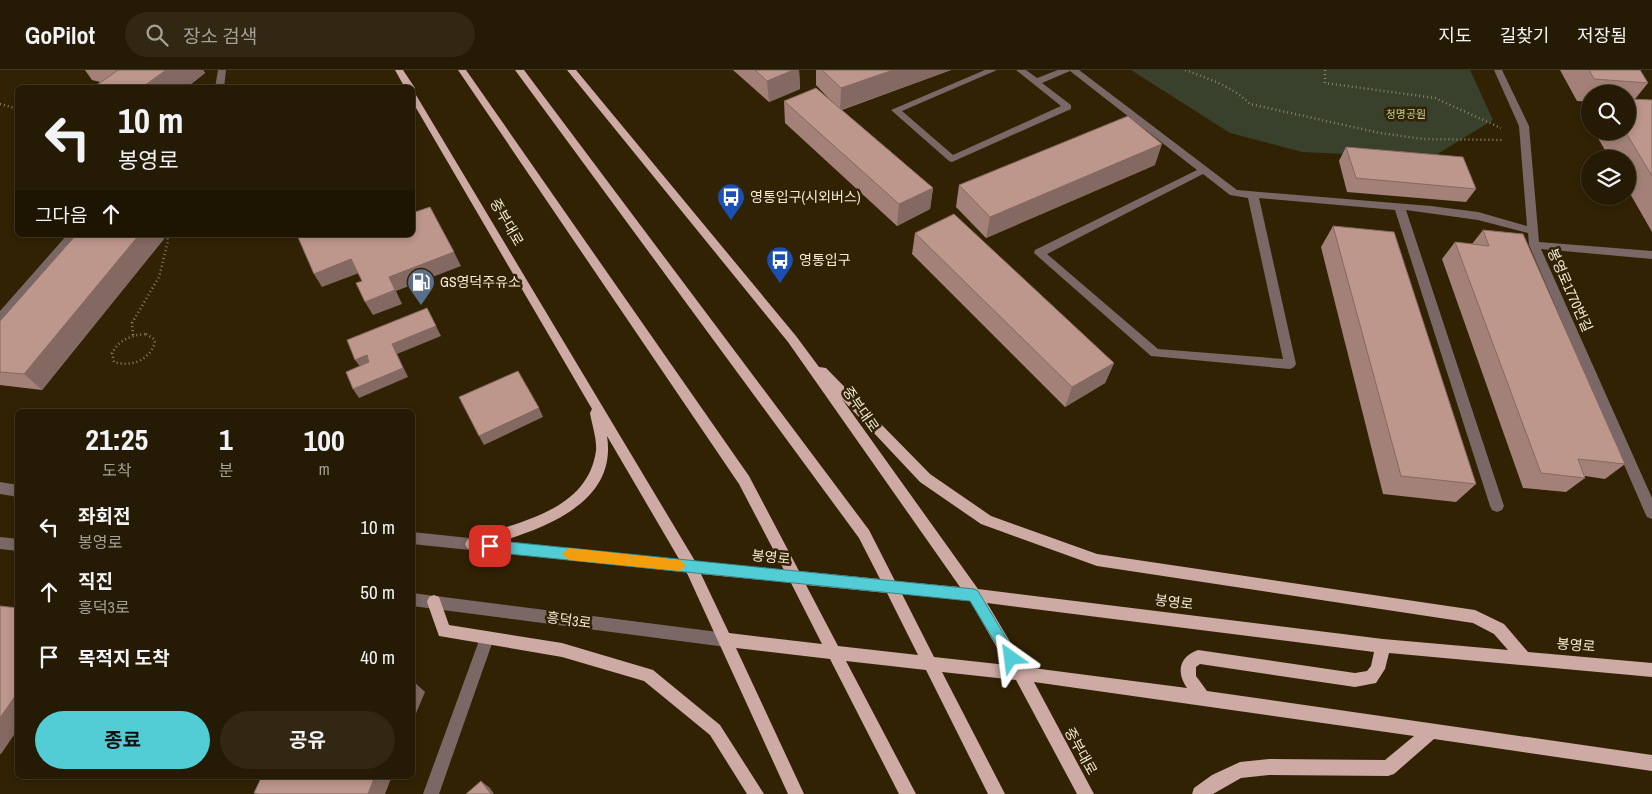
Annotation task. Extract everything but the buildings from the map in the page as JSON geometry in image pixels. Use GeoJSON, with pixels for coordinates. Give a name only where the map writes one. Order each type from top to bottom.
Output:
{"type":"FeatureCollection","features":[{"type":"Feature","properties":{"kind":"main road"},"geometry":{"type":"LineString","coordinates":[[399,70],[408,85]]}},
{"type":"Feature","properties":{"kind":"main road"},"geometry":{"type":"LineString","coordinates":[[462,70],[744,480],[908,794]]}},
{"type":"Feature","properties":{"kind":"main road"},"geometry":{"type":"LineString","coordinates":[[519,70],[864,534],[997,794]]}},
{"type":"Feature","properties":{"kind":"main road","name":"중부대로"},"geometry":{"type":"LineString","coordinates":[[571,70],[792,339],[974,595],[1021,674],[1086,794]]}},
{"type":"Feature","properties":{"kind":"main road","name":"중부대로"},"geometry":{"type":"LineString","coordinates":[[415,97],[691,567],[796,794]]}},
{"type":"Feature","properties":{"kind":"main road"},"geometry":{"type":"LineString","coordinates":[[792,339],[925,478],[986,520],[1097,560],[1475,617],[1499,629],[1524,658]]}},
{"type":"Feature","properties":{"kind":"main road"},"geometry":{"type":"LineString","coordinates":[[472,544],[540,523],[568,507],[591,485],[602,450],[595,406]]}},
{"type":"Feature","properties":{"kind":"main road","name":"봉영로"},"geometry":{"type":"LineString","coordinates":[[691,567],[974,595],[1383,646],[1652,670]]}},
{"type":"Feature","properties":{"kind":"main road"},"geometry":{"type":"LineString","coordinates":[[434,602],[444,631],[562,650],[648,675],[716,730],[756,794]]}},
{"type":"Feature","properties":{"kind":"main road"},"geometry":{"type":"LineString","coordinates":[[726,640],[1021,674],[1202,698],[1652,763]]}},
{"type":"Feature","properties":{"kind":"main road"},"geometry":{"type":"LineString","coordinates":[[1202,698],[1189,678],[1189,664],[1198,657],[1355,680],[1371,678],[1378,669],[1383,646]]}},
{"type":"Feature","properties":{"kind":"main road"},"geometry":{"type":"LineString","coordinates":[[1200,794],[1218,781],[1240,770],[1269,768],[1388,768],[1432,731]]}},
{"type":"Feature","properties":{"kind":"street"},"geometry":{"type":"LineString","coordinates":[[220,85],[222,70]]}},
{"type":"Feature","properties":{"kind":"street"},"geometry":{"type":"LineString","coordinates":[[993,70],[896,110],[952,159],[1068,106],[1020,70]]}},
{"type":"Feature","properties":{"kind":"street"},"geometry":{"type":"LineString","coordinates":[[1036,82],[1066,70]]}},
{"type":"Feature","properties":{"kind":"street"},"geometry":{"type":"LineString","coordinates":[[1072,70],[1234,193],[1399,206],[1478,216],[1532,231]]}},
{"type":"Feature","properties":{"kind":"street","name":"봉영로1770번길"},"geometry":{"type":"LineString","coordinates":[[1498,70],[1524,126],[1534,245],[1652,513]]}},
{"type":"Feature","properties":{"kind":"street"},"geometry":{"type":"LineString","coordinates":[[1204,170],[1039,253],[1155,353],[1290,364],[1253,195]]}},
{"type":"Feature","properties":{"kind":"street"},"geometry":{"type":"LineString","coordinates":[[1399,206],[1497,506]]}},
{"type":"Feature","properties":{"kind":"street"},"geometry":{"type":"LineString","coordinates":[[0,319],[71,237]]}},
{"type":"Feature","properties":{"kind":"street"},"geometry":{"type":"LineString","coordinates":[[1534,245],[1652,255]]}},
{"type":"Feature","properties":{"kind":"street"},"geometry":{"type":"LineString","coordinates":[[0,488],[15,490]]}},
{"type":"Feature","properties":{"kind":"street"},"geometry":{"type":"LineString","coordinates":[[415,538],[691,567]]}},
{"type":"Feature","properties":{"kind":"street"},"geometry":{"type":"LineString","coordinates":[[0,543],[15,546]]}},
{"type":"Feature","properties":{"kind":"street","name":"흥덕3로"},"geometry":{"type":"LineString","coordinates":[[415,599],[726,640]]}},
{"type":"Feature","properties":{"kind":"street"},"geometry":{"type":"LineString","coordinates":[[431,794],[487,638]]}},
{"type":"Feature","properties":{"kind":"path"},"geometry":{"type":"LineString","coordinates":[[1185,70],[1226,85],[1238,92],[1250,104],[1380,133],[1423,139],[1525,140]]}},
{"type":"Feature","properties":{"kind":"path"},"geometry":{"type":"LineString","coordinates":[[1325,70],[1325,83],[1353,90],[1436,99],[1494,126]]}},
{"type":"Feature","properties":{"kind":"path"},"geometry":{"type":"LineString","coordinates":[[0,104],[15,108]]}},
{"type":"Feature","properties":{"kind":"path"},"geometry":{"type":"LineString","coordinates":[[133,335],[132,323],[159,277],[167,237]]}},
{"type":"Feature","properties":{"kind":"path"},"geometry":{"type":"LineString","coordinates":[[146,334],[154,339],[155,343],[151,352],[133,364],[114,362],[111,358],[114,348],[133,335],[146,334]]}},
{"type":"Feature","properties":{"kind":"green space","name":"청명공원"},"geometry":{"type":"Polygon","coordinates":[[[1131,70],[1470,70],[1493,120],[1431,158],[1302,152],[1230,133],[1131,70]]]}},
{"type":"Feature","properties":{"kind":"slow traffic"},"geometry":{"type":"LineString","coordinates":[[569,554],[680,565]]}},
{"type":"Feature","properties":{"kind":"place","name":"영통입구(시외버스)"},"geometry":{"type":"Point","coordinates":[731,221]}},
{"type":"Feature","properties":{"kind":"place","name":"영통입구"},"geometry":{"type":"Point","coordinates":[780,284]}},
{"type":"Feature","properties":{"kind":"place","name":"GS영덕주유소"},"geometry":{"type":"Point","coordinates":[421,306]}},
{"type":"Feature","properties":{"kind":"route"},"geometry":{"type":"LineString","coordinates":[[490,546],[974,595],[1011,658]]}}]}
